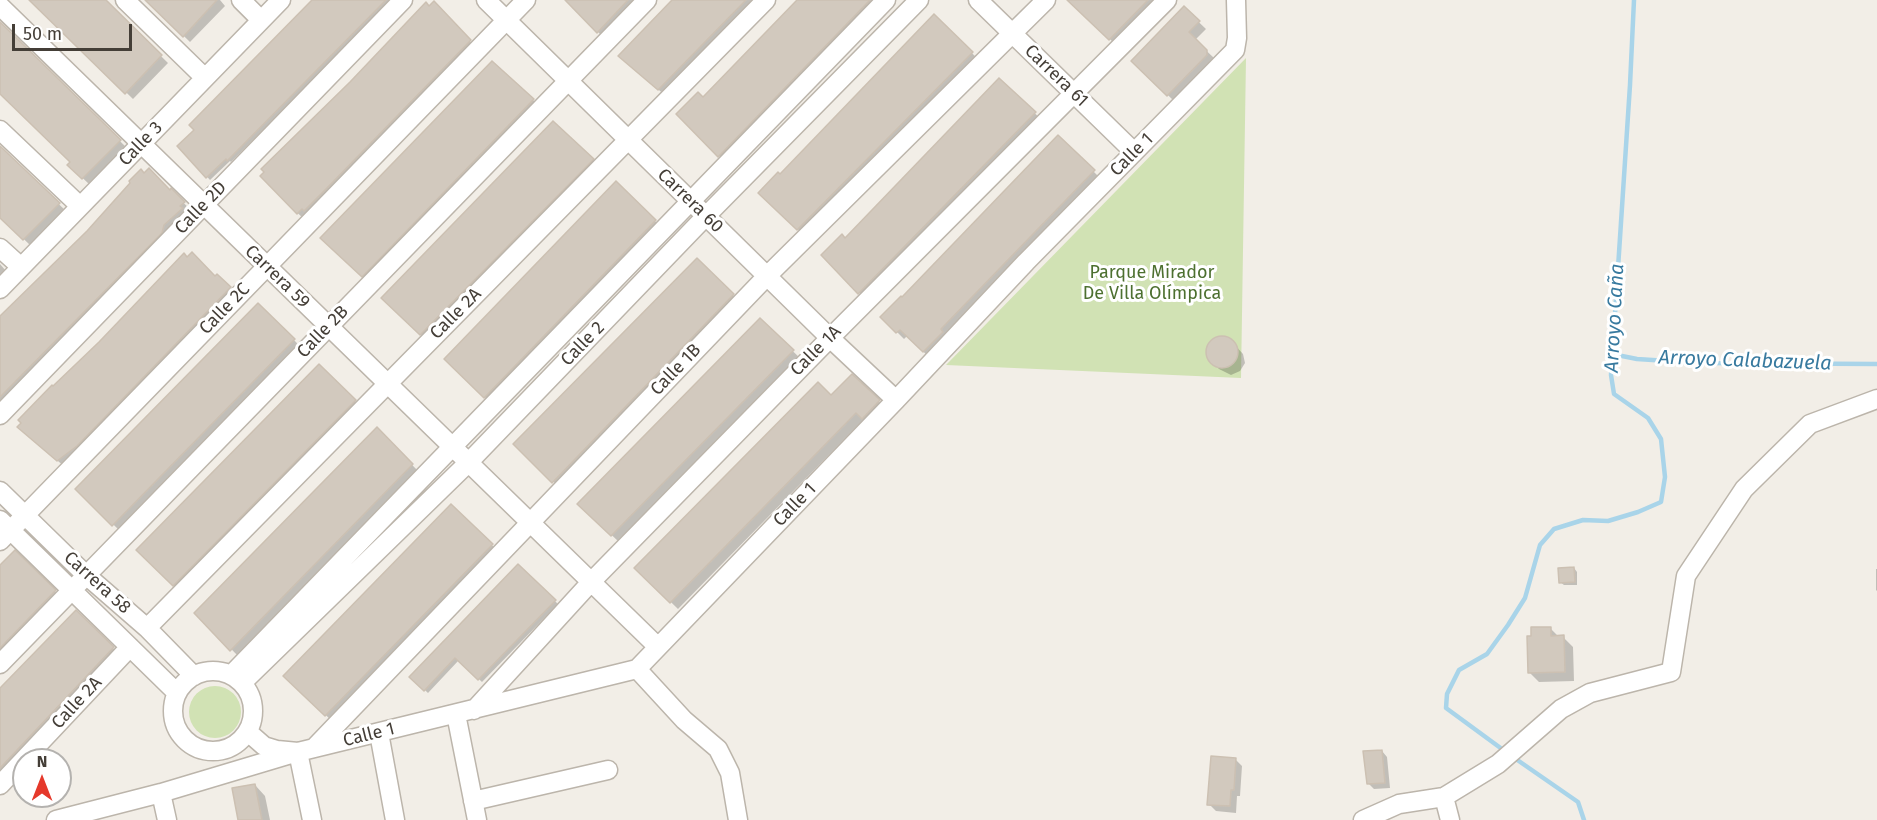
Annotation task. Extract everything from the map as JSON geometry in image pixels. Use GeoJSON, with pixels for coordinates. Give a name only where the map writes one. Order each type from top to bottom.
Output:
{"type":"FeatureCollection","features":[{"type":"Feature","properties":{"kind":"street"},"geometry":{"type":"LineString","coordinates":[[125,0],[206,78]]}},
{"type":"Feature","properties":{"kind":"street"},"geometry":{"type":"LineString","coordinates":[[241,0],[261,20]]}},
{"type":"Feature","properties":{"kind":"street","name":"Calle 3"},"geometry":{"type":"LineString","coordinates":[[0,289],[281,0]]}},
{"type":"Feature","properties":{"kind":"street","name":"Calle 2D"},"geometry":{"type":"LineString","coordinates":[[0,415],[403,0]]}},
{"type":"Feature","properties":{"kind":"street","name":"Carrera 60"},"geometry":{"type":"LineString","coordinates":[[486,0],[896,400]]}},
{"type":"Feature","properties":{"kind":"street","name":"Calle 2C"},"geometry":{"type":"LineString","coordinates":[[3,530],[25,515],[526,0]]}},
{"type":"Feature","properties":{"kind":"street","name":"Calle 2B"},"geometry":{"type":"LineString","coordinates":[[0,664],[647,0]]}},
{"type":"Feature","properties":{"kind":"street","name":"Calle 2A"},"geometry":{"type":"LineString","coordinates":[[147,628],[766,0]]}},
{"type":"Feature","properties":{"kind":"street","name":"Calle 2"},"geometry":{"type":"LineString","coordinates":[[236,679],[452,448],[886,0]]}},
{"type":"Feature","properties":{"kind":"street","name":"Calle 2"},"geometry":{"type":"LineString","coordinates":[[236,679],[468,463],[705,216],[919,0]]}},
{"type":"Feature","properties":{"kind":"street","name":"Carrera 61"},"geometry":{"type":"LineString","coordinates":[[978,0],[1134,152]]}},
{"type":"Feature","properties":{"kind":"street","name":"Calle 1B"},"geometry":{"type":"LineString","coordinates":[[306,750],[767,276],[1046,0]]}},
{"type":"Feature","properties":{"kind":"street","name":"Calle 1A"},"geometry":{"type":"LineString","coordinates":[[465,712],[830,338],[1167,0]]}},
{"type":"Feature","properties":{"kind":"street","name":"Calle 1"},"geometry":{"type":"LineString","coordinates":[[248,732],[264,746],[277,750],[306,750],[637,669],[1026,262],[1234,50],[1237,38],[1236,0]]}},
{"type":"Feature","properties":{"kind":"street","name":"Carrera 59"},"geometry":{"type":"LineString","coordinates":[[0,6],[658,647]]}},
{"type":"Feature","properties":{"kind":"street"},"geometry":{"type":"LineString","coordinates":[[0,130],[80,206]]}},
{"type":"Feature","properties":{"kind":"street"},"geometry":{"type":"LineString","coordinates":[[0,248],[21,267]]}},
{"type":"Feature","properties":{"kind":"street"},"geometry":{"type":"LineString","coordinates":[[1363,820],[1399,804],[1444,797],[1498,764],[1561,709],[1590,693],[1671,672],[1686,576],[1744,489],[1810,424],[1877,399]]}},
{"type":"Feature","properties":{"kind":"street","name":"Carrera 58"},"geometry":{"type":"LineString","coordinates":[[0,491],[86,575],[147,628],[194,676]]}},
{"type":"Feature","properties":{"kind":"street","name":"Carrera 58"},"geometry":{"type":"LineString","coordinates":[[3,530],[72,590],[177,693]]}},
{"type":"Feature","properties":{"kind":"street","name":"Calle 2A"},"geometry":{"type":"LineString","coordinates":[[0,785],[130,647]]}},
{"type":"Feature","properties":{"kind":"street"},"geometry":{"type":"LineString","coordinates":[[637,669],[684,720],[718,749],[730,772],[738,820]]}},
{"type":"Feature","properties":{"kind":"street"},"geometry":{"type":"LineString","coordinates":[[206,672],[218,672],[236,679],[250,693],[254,706],[253,720],[248,732],[239,743],[227,750],[213,752],[200,750],[178,733],[173,720],[173,706],[177,693],[184,683],[206,672]]}},
{"type":"Feature","properties":{"kind":"street"},"geometry":{"type":"LineString","coordinates":[[465,712],[473,801],[477,820]]}},
{"type":"Feature","properties":{"kind":"street"},"geometry":{"type":"LineString","coordinates":[[379,733],[395,820]]}},
{"type":"Feature","properties":{"kind":"street"},"geometry":{"type":"LineString","coordinates":[[56,820],[161,793],[306,750],[312,820]]}},
{"type":"Feature","properties":{"kind":"street"},"geometry":{"type":"LineString","coordinates":[[473,801],[608,770]]}},
{"type":"Feature","properties":{"kind":"street"},"geometry":{"type":"LineString","coordinates":[[161,793],[167,820]]}},
{"type":"Feature","properties":{"kind":"street"},"geometry":{"type":"LineString","coordinates":[[1444,797],[1450,820]]}},
{"type":"Feature","properties":{"kind":"green space","name":"Parque Mirador De Villa Olímpica"},"geometry":{"type":"Polygon","coordinates":[[[1246,58],[1241,378],[946,365],[1246,58]]]}},
{"type":"Feature","properties":{"kind":"green space"},"geometry":{"type":"Polygon","coordinates":[[[210,686],[220,686],[230,690],[237,697],[241,712],[237,727],[230,734],[220,738],[210,738],[200,734],[193,727],[189,717],[189,707],[193,697],[200,690],[210,686]]]}},
{"type":"Feature","properties":{"kind":"building"},"geometry":{"type":"Polygon","coordinates":[[[29,0],[106,0],[162,55],[125,94],[29,0]]]}},
{"type":"Feature","properties":{"kind":"building"},"geometry":{"type":"Polygon","coordinates":[[[145,0],[217,0],[183,37],[145,0]]]}},
{"type":"Feature","properties":{"kind":"building"},"geometry":{"type":"Polygon","coordinates":[[[312,0],[386,0],[227,161],[226,159],[206,178],[177,146],[194,130],[189,125],[312,0]]]}},
{"type":"Feature","properties":{"kind":"building"},"geometry":{"type":"Polygon","coordinates":[[[565,0],[628,0],[597,33],[565,0]]]}},
{"type":"Feature","properties":{"kind":"building"},"geometry":{"type":"Polygon","coordinates":[[[672,0],[746,0],[658,90],[618,56],[672,0]]]}},
{"type":"Feature","properties":{"kind":"building"},"geometry":{"type":"Polygon","coordinates":[[[797,0],[870,0],[718,157],[676,114],[698,92],[703,97],[797,0]]]}},
{"type":"Feature","properties":{"kind":"building"},"geometry":{"type":"Polygon","coordinates":[[[1067,0],[1148,0],[1109,40],[1067,0]]]}},
{"type":"Feature","properties":{"kind":"building"},"geometry":{"type":"Polygon","coordinates":[[[434,1],[471,40],[304,211],[302,209],[297,214],[260,176],[264,172],[261,169],[350,82],[426,2],[429,6],[434,1]]]}},
{"type":"Feature","properties":{"kind":"building"},"geometry":{"type":"Polygon","coordinates":[[[1184,6],[1200,21],[1189,32],[1207,50],[1207,55],[1167,96],[1131,61],[1184,6]]]}},
{"type":"Feature","properties":{"kind":"building"},"geometry":{"type":"Polygon","coordinates":[[[934,14],[973,52],[797,230],[758,193],[778,172],[780,174],[934,14]]]}},
{"type":"Feature","properties":{"kind":"building"},"geometry":{"type":"Polygon","coordinates":[[[0,22],[121,140],[82,179],[67,165],[70,162],[0,94],[0,22]]]}},
{"type":"Feature","properties":{"kind":"building"},"geometry":{"type":"Polygon","coordinates":[[[492,61],[534,99],[362,277],[320,238],[492,61]]]}},
{"type":"Feature","properties":{"kind":"building"},"geometry":{"type":"Polygon","coordinates":[[[999,78],[1036,112],[858,294],[821,255],[842,234],[845,238],[999,78]]]}},
{"type":"Feature","properties":{"kind":"building"},"geometry":{"type":"Polygon","coordinates":[[[553,121],[594,159],[420,335],[381,298],[553,121]]]}},
{"type":"Feature","properties":{"kind":"building"},"geometry":{"type":"Polygon","coordinates":[[[1058,135],[1095,170],[941,329],[943,332],[923,352],[900,330],[896,333],[880,317],[1058,135]]]}},
{"type":"Feature","properties":{"kind":"building"},"geometry":{"type":"Polygon","coordinates":[[[0,146],[60,203],[23,240],[0,218],[0,146]]]}},
{"type":"Feature","properties":{"kind":"building"},"geometry":{"type":"Polygon","coordinates":[[[149,168],[185,202],[180,206],[183,208],[164,225],[162,233],[0,397],[0,316],[87,231],[141,169],[144,173],[149,168]]]}},
{"type":"Feature","properties":{"kind":"building"},"geometry":{"type":"Polygon","coordinates":[[[616,181],[656,220],[484,398],[444,359],[616,181]]]}},
{"type":"Feature","properties":{"kind":"building"},"geometry":{"type":"Polygon","coordinates":[[[192,252],[215,276],[217,274],[231,287],[77,446],[57,461],[17,427],[21,423],[18,420],[99,342],[184,253],[187,257],[192,252]]]}},
{"type":"Feature","properties":{"kind":"building"},"geometry":{"type":"Polygon","coordinates":[[[697,258],[734,294],[552,483],[513,444],[697,258]]]}},
{"type":"Feature","properties":{"kind":"building"},"geometry":{"type":"Polygon","coordinates":[[[258,303],[295,339],[112,526],[75,489],[258,303]]]}},
{"type":"Feature","properties":{"kind":"building"},"geometry":{"type":"Polygon","coordinates":[[[760,318],[794,350],[611,536],[577,504],[760,318]]]}},
{"type":"Feature","properties":{"kind":"building"},"geometry":{"type":"Polygon","coordinates":[[[1222,336],[1233,341],[1238,352],[1233,363],[1222,368],[1211,363],[1206,352],[1211,341],[1222,336]]]}},
{"type":"Feature","properties":{"kind":"building"},"geometry":{"type":"Polygon","coordinates":[[[319,364],[356,400],[173,586],[136,550],[319,364]]]}},
{"type":"Feature","properties":{"kind":"building"},"geometry":{"type":"Polygon","coordinates":[[[852,374],[880,400],[862,419],[856,413],[670,603],[634,568],[818,382],[831,395],[852,374]]]}},
{"type":"Feature","properties":{"kind":"building"},"geometry":{"type":"Polygon","coordinates":[[[377,427],[413,464],[230,651],[194,613],[377,427]]]}},
{"type":"Feature","properties":{"kind":"building"},"geometry":{"type":"Polygon","coordinates":[[[451,504],[493,544],[325,716],[283,676],[451,504]]]}},
{"type":"Feature","properties":{"kind":"building"},"geometry":{"type":"Polygon","coordinates":[[[15,550],[56,590],[0,648],[0,565],[15,550]]]}},
{"type":"Feature","properties":{"kind":"building"},"geometry":{"type":"Polygon","coordinates":[[[518,564],[556,600],[478,680],[455,658],[424,691],[409,677],[518,564]]]}},
{"type":"Feature","properties":{"kind":"building"},"geometry":{"type":"Polygon","coordinates":[[[1574,567],[1575,582],[1559,583],[1558,568],[1574,567]]]}},
{"type":"Feature","properties":{"kind":"building"},"geometry":{"type":"Polygon","coordinates":[[[76,610],[114,647],[19,748],[12,748],[12,755],[0,768],[0,688],[76,610]]]}},
{"type":"Feature","properties":{"kind":"building"},"geometry":{"type":"Polygon","coordinates":[[[1531,627],[1551,627],[1551,636],[1564,635],[1565,672],[1528,673],[1527,636],[1531,636],[1531,627]]]}},
{"type":"Feature","properties":{"kind":"building"},"geometry":{"type":"Polygon","coordinates":[[[1382,750],[1385,783],[1367,784],[1363,751],[1382,750]]]}},
{"type":"Feature","properties":{"kind":"building"},"geometry":{"type":"Polygon","coordinates":[[[1211,756],[1236,758],[1234,790],[1231,790],[1230,806],[1207,805],[1211,756]]]}},
{"type":"Feature","properties":{"kind":"building"},"geometry":{"type":"Polygon","coordinates":[[[255,784],[262,820],[238,820],[232,788],[255,784]]]}},
{"type":"Feature","properties":{"kind":"waterway","name":"Arroyo Caña"},"geometry":{"type":"LineString","coordinates":[[1506,752],[1446,708],[1447,694],[1459,670],[1487,654],[1508,625],[1525,598],[1540,545],[1554,529],[1583,520],[1608,521],[1661,502],[1665,477],[1661,439],[1648,418],[1614,394],[1611,375],[1634,0]]}},
{"type":"Feature","properties":{"kind":"waterway","name":"Arroyo Calabazuela"},"geometry":{"type":"LineString","coordinates":[[1612,354],[1637,359],[1699,363],[1877,364]]}},
{"type":"Feature","properties":{"kind":"waterway","name":"Arroyo Caña"},"geometry":{"type":"LineString","coordinates":[[1513,757],[1578,802],[1584,820]]}}]}
